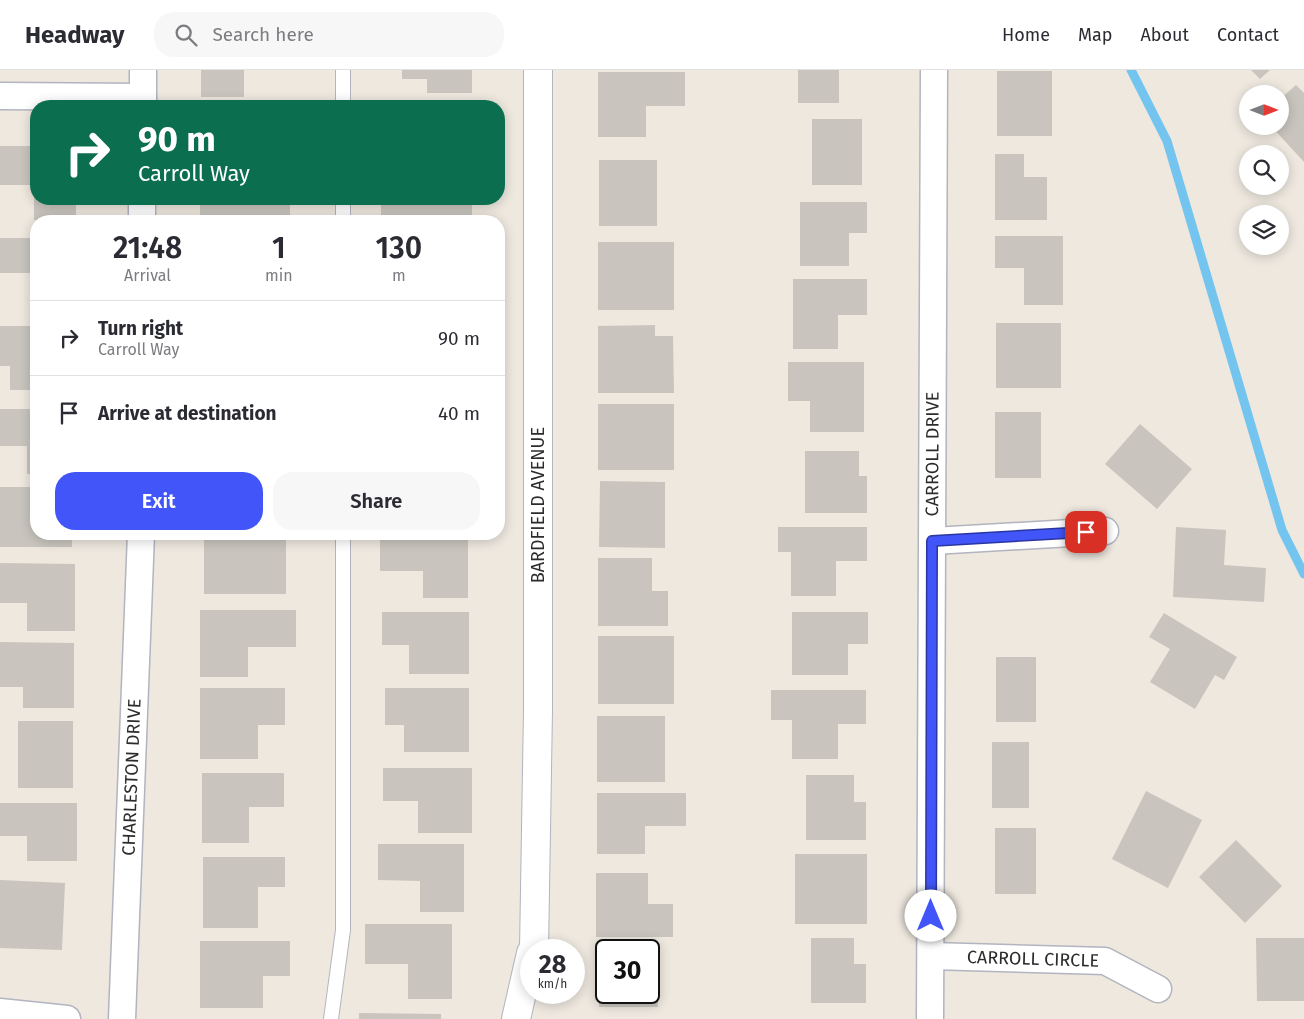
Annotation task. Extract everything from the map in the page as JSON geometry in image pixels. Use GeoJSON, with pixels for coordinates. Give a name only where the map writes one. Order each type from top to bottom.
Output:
{"type":"FeatureCollection","features":[{"type":"Feature","properties":{"kind":"street"},"geometry":{"type":"LineString","coordinates":[[143,70],[143,100]]}},
{"type":"Feature","properties":{"kind":"street","name":"BARDFIELD AVENUE"},"geometry":{"type":"LineString","coordinates":[[533,939],[538,710],[538,70]]}},
{"type":"Feature","properties":{"kind":"street","name":"CARROLL DRIVE"},"geometry":{"type":"LineString","coordinates":[[930,1019],[934,70]]}},
{"type":"Feature","properties":{"kind":"street"},"geometry":{"type":"LineString","coordinates":[[0,96],[114,100]]}},
{"type":"Feature","properties":{"kind":"street"},"geometry":{"type":"LineString","coordinates":[[932,541],[1106,531]]}},
{"type":"Feature","properties":{"kind":"street","name":"CHARLESTON DRIVE"},"geometry":{"type":"LineString","coordinates":[[122,1019],[140,540]]}},
{"type":"Feature","properties":{"kind":"street","name":"CARROLL CIRCLE"},"geometry":{"type":"LineString","coordinates":[[931,956],[1105,961],[1158,989]]}},
{"type":"Feature","properties":{"kind":"street","name":"BARDFIELD AVENUE"},"geometry":{"type":"LineString","coordinates":[[516,1019],[520,1002]]}},
{"type":"Feature","properties":{"kind":"street"},"geometry":{"type":"LineString","coordinates":[[533,1019],[534,1004]]}},
{"type":"Feature","properties":{"kind":"street"},"geometry":{"type":"LineString","coordinates":[[0,1012],[67,1019]]}},
{"type":"Feature","properties":{"kind":"lane"},"geometry":{"type":"LineString","coordinates":[[343,70],[343,100]]}},
{"type":"Feature","properties":{"kind":"lane"},"geometry":{"type":"LineString","coordinates":[[331,1019],[342,930],[343,540]]}},
{"type":"Feature","properties":{"kind":"building"},"geometry":{"type":"Polygon","coordinates":[[[201,70],[244,70],[244,97],[201,97],[201,70]]]}},
{"type":"Feature","properties":{"kind":"building"},"geometry":{"type":"Polygon","coordinates":[[[402,70],[472,70],[472,93],[427,93],[427,79],[402,79],[402,70]]]}},
{"type":"Feature","properties":{"kind":"building"},"geometry":{"type":"Polygon","coordinates":[[[798,70],[839,70],[839,103],[798,103],[798,70]]]}},
{"type":"Feature","properties":{"kind":"building"},"geometry":{"type":"Polygon","coordinates":[[[1251,70],[1270,70],[1260,79],[1251,70]]]}},
{"type":"Feature","properties":{"kind":"building"},"geometry":{"type":"Polygon","coordinates":[[[997,71],[1052,71],[1052,136],[997,136],[997,71]]]}},
{"type":"Feature","properties":{"kind":"building"},"geometry":{"type":"Polygon","coordinates":[[[598,72],[685,72],[685,106],[646,106],[646,137],[598,137],[598,72]]]}},
{"type":"Feature","properties":{"kind":"building"},"geometry":{"type":"Polygon","coordinates":[[[1296,85],[1304,93],[1304,162],[1279,135],[1289,135],[1289,91],[1296,85]]]}},
{"type":"Feature","properties":{"kind":"building"},"geometry":{"type":"Polygon","coordinates":[[[812,119],[862,119],[862,185],[812,185],[812,119]]]}},
{"type":"Feature","properties":{"kind":"building"},"geometry":{"type":"Polygon","coordinates":[[[0,146],[30,146],[30,185],[0,185],[0,146]]]}},
{"type":"Feature","properties":{"kind":"building"},"geometry":{"type":"Polygon","coordinates":[[[995,154],[1024,154],[1024,177],[1047,177],[1047,220],[995,220],[995,154]]]}},
{"type":"Feature","properties":{"kind":"building"},"geometry":{"type":"Polygon","coordinates":[[[599,160],[657,160],[657,226],[599,226],[599,160]]]}},
{"type":"Feature","properties":{"kind":"building"},"geometry":{"type":"Polygon","coordinates":[[[800,202],[867,202],[867,233],[849,233],[849,266],[800,266],[800,202]]]}},
{"type":"Feature","properties":{"kind":"building"},"geometry":{"type":"Polygon","coordinates":[[[34,205],[76,205],[76,215],[34,215],[34,205]]]}},
{"type":"Feature","properties":{"kind":"building"},"geometry":{"type":"Polygon","coordinates":[[[200,205],[290,205],[290,215],[200,215],[200,205]]]}},
{"type":"Feature","properties":{"kind":"building"},"geometry":{"type":"Polygon","coordinates":[[[381,205],[472,205],[472,215],[381,215],[381,205]]]}},
{"type":"Feature","properties":{"kind":"building"},"geometry":{"type":"Polygon","coordinates":[[[995,236],[1063,236],[1063,305],[1024,305],[1024,268],[995,268],[995,236]]]}},
{"type":"Feature","properties":{"kind":"building"},"geometry":{"type":"Polygon","coordinates":[[[0,238],[30,238],[30,273],[0,273],[0,238]]]}},
{"type":"Feature","properties":{"kind":"building"},"geometry":{"type":"Polygon","coordinates":[[[598,242],[674,242],[674,310],[598,310],[598,242]]]}},
{"type":"Feature","properties":{"kind":"building"},"geometry":{"type":"Polygon","coordinates":[[[793,279],[867,279],[867,315],[838,315],[838,349],[793,349],[793,279]]]}},
{"type":"Feature","properties":{"kind":"building"},"geometry":{"type":"Polygon","coordinates":[[[996,323],[1061,323],[1061,388],[996,388],[996,323]]]}},
{"type":"Feature","properties":{"kind":"building"},"geometry":{"type":"Polygon","coordinates":[[[655,325],[655,336],[673,336],[674,393],[598,393],[598,326],[655,325]]]}},
{"type":"Feature","properties":{"kind":"building"},"geometry":{"type":"Polygon","coordinates":[[[0,326],[30,326],[30,390],[10,390],[10,366],[0,366],[0,326]]]}},
{"type":"Feature","properties":{"kind":"building"},"geometry":{"type":"Polygon","coordinates":[[[788,362],[864,362],[864,432],[810,432],[810,401],[788,401],[788,362]]]}},
{"type":"Feature","properties":{"kind":"building"},"geometry":{"type":"Polygon","coordinates":[[[598,404],[674,404],[674,470],[598,470],[598,404]]]}},
{"type":"Feature","properties":{"kind":"building"},"geometry":{"type":"Polygon","coordinates":[[[0,409],[30,409],[30,474],[27,474],[27,446],[0,446],[0,409]]]}},
{"type":"Feature","properties":{"kind":"building"},"geometry":{"type":"Polygon","coordinates":[[[995,412],[1041,412],[1041,478],[995,478],[995,412]]]}},
{"type":"Feature","properties":{"kind":"building"},"geometry":{"type":"Polygon","coordinates":[[[1140,424],[1192,469],[1157,509],[1105,464],[1140,424]]]}},
{"type":"Feature","properties":{"kind":"building"},"geometry":{"type":"Polygon","coordinates":[[[805,451],[859,451],[859,476],[867,476],[867,513],[805,513],[805,451]]]}},
{"type":"Feature","properties":{"kind":"building"},"geometry":{"type":"Polygon","coordinates":[[[600,481],[665,482],[665,548],[599,547],[600,481]]]}},
{"type":"Feature","properties":{"kind":"building"},"geometry":{"type":"Polygon","coordinates":[[[0,487],[30,487],[30,540],[72,540],[72,547],[0,547],[0,487]]]}},
{"type":"Feature","properties":{"kind":"building"},"geometry":{"type":"Polygon","coordinates":[[[778,527],[867,527],[867,561],[836,561],[836,596],[791,596],[791,552],[778,552],[778,527]]]}},
{"type":"Feature","properties":{"kind":"building"},"geometry":{"type":"Polygon","coordinates":[[[1176,527],[1226,530],[1224,565],[1266,568],[1264,602],[1173,597],[1176,527]]]}},
{"type":"Feature","properties":{"kind":"building"},"geometry":{"type":"Polygon","coordinates":[[[204,540],[286,540],[286,594],[204,594],[204,540]]]}},
{"type":"Feature","properties":{"kind":"building"},"geometry":{"type":"Polygon","coordinates":[[[380,540],[468,540],[468,598],[423,598],[423,571],[380,571],[380,540]]]}},
{"type":"Feature","properties":{"kind":"building"},"geometry":{"type":"Polygon","coordinates":[[[598,558],[652,558],[652,591],[668,591],[668,626],[598,626],[598,558]]]}},
{"type":"Feature","properties":{"kind":"building"},"geometry":{"type":"Polygon","coordinates":[[[0,563],[75,564],[75,631],[27,631],[27,603],[0,603],[0,563]]]}},
{"type":"Feature","properties":{"kind":"building"},"geometry":{"type":"Polygon","coordinates":[[[200,610],[296,610],[296,647],[248,647],[248,677],[200,677],[200,610]]]}},
{"type":"Feature","properties":{"kind":"building"},"geometry":{"type":"Polygon","coordinates":[[[382,612],[469,612],[469,674],[409,674],[409,645],[382,645],[382,612]]]}},
{"type":"Feature","properties":{"kind":"building"},"geometry":{"type":"Polygon","coordinates":[[[792,612],[868,612],[868,644],[848,644],[848,675],[792,675],[792,612]]]}},
{"type":"Feature","properties":{"kind":"building"},"geometry":{"type":"Polygon","coordinates":[[[1164,613],[1237,657],[1224,680],[1215,675],[1195,709],[1150,682],[1170,649],[1149,637],[1164,613]]]}},
{"type":"Feature","properties":{"kind":"building"},"geometry":{"type":"Polygon","coordinates":[[[598,636],[674,636],[674,704],[598,704],[598,636]]]}},
{"type":"Feature","properties":{"kind":"building"},"geometry":{"type":"Polygon","coordinates":[[[0,642],[74,643],[74,708],[23,708],[23,687],[0,687],[0,642]]]}},
{"type":"Feature","properties":{"kind":"building"},"geometry":{"type":"Polygon","coordinates":[[[996,657],[1036,657],[1036,722],[996,722],[996,657]]]}},
{"type":"Feature","properties":{"kind":"building"},"geometry":{"type":"Polygon","coordinates":[[[200,688],[285,688],[285,725],[258,725],[258,759],[200,759],[200,688]]]}},
{"type":"Feature","properties":{"kind":"building"},"geometry":{"type":"Polygon","coordinates":[[[385,688],[469,688],[469,752],[404,752],[404,725],[385,725],[385,688]]]}},
{"type":"Feature","properties":{"kind":"building"},"geometry":{"type":"Polygon","coordinates":[[[771,690],[866,690],[866,724],[838,724],[838,759],[792,759],[792,720],[771,720],[771,690]]]}},
{"type":"Feature","properties":{"kind":"building"},"geometry":{"type":"Polygon","coordinates":[[[597,716],[665,716],[665,782],[597,782],[597,716]]]}},
{"type":"Feature","properties":{"kind":"building"},"geometry":{"type":"Polygon","coordinates":[[[18,721],[73,721],[73,788],[18,788],[18,721]]]}},
{"type":"Feature","properties":{"kind":"building"},"geometry":{"type":"Polygon","coordinates":[[[992,742],[1029,742],[1029,808],[992,808],[992,742]]]}},
{"type":"Feature","properties":{"kind":"building"},"geometry":{"type":"Polygon","coordinates":[[[383,768],[472,768],[472,833],[418,833],[418,801],[383,801],[383,768]]]}},
{"type":"Feature","properties":{"kind":"building"},"geometry":{"type":"Polygon","coordinates":[[[202,773],[284,773],[284,807],[249,807],[249,843],[202,843],[202,773]]]}},
{"type":"Feature","properties":{"kind":"building"},"geometry":{"type":"Polygon","coordinates":[[[806,775],[854,775],[854,802],[866,802],[866,840],[806,840],[806,775]]]}},
{"type":"Feature","properties":{"kind":"building"},"geometry":{"type":"Polygon","coordinates":[[[1146,791],[1202,820],[1168,888],[1112,859],[1146,791]]]}},
{"type":"Feature","properties":{"kind":"building"},"geometry":{"type":"Polygon","coordinates":[[[597,793],[686,793],[686,826],[645,826],[645,854],[597,854],[597,793]]]}},
{"type":"Feature","properties":{"kind":"building"},"geometry":{"type":"Polygon","coordinates":[[[0,803],[77,803],[77,861],[27,861],[27,836],[0,836],[0,803]]]}},
{"type":"Feature","properties":{"kind":"building"},"geometry":{"type":"Polygon","coordinates":[[[995,828],[1036,828],[1036,894],[995,894],[995,828]]]}},
{"type":"Feature","properties":{"kind":"building"},"geometry":{"type":"Polygon","coordinates":[[[1236,840],[1282,886],[1245,923],[1199,877],[1236,840]]]}},
{"type":"Feature","properties":{"kind":"building"},"geometry":{"type":"Polygon","coordinates":[[[378,844],[464,844],[464,912],[420,912],[420,881],[378,880],[378,844]]]}},
{"type":"Feature","properties":{"kind":"building"},"geometry":{"type":"Polygon","coordinates":[[[795,854],[867,854],[867,924],[795,924],[795,854]]]}},
{"type":"Feature","properties":{"kind":"building"},"geometry":{"type":"Polygon","coordinates":[[[203,857],[285,857],[285,887],[258,887],[258,928],[203,928],[203,857]]]}},
{"type":"Feature","properties":{"kind":"building"},"geometry":{"type":"Polygon","coordinates":[[[596,873],[648,873],[648,904],[673,904],[673,937],[596,937],[596,873]]]}},
{"type":"Feature","properties":{"kind":"building"},"geometry":{"type":"Polygon","coordinates":[[[0,880],[65,883],[62,950],[0,948],[0,880]]]}},
{"type":"Feature","properties":{"kind":"building"},"geometry":{"type":"Polygon","coordinates":[[[365,924],[452,924],[452,999],[408,999],[408,964],[365,964],[365,924]]]}},
{"type":"Feature","properties":{"kind":"building"},"geometry":{"type":"Polygon","coordinates":[[[811,938],[854,938],[854,964],[866,964],[866,1003],[811,1003],[811,938]]]}},
{"type":"Feature","properties":{"kind":"building"},"geometry":{"type":"Polygon","coordinates":[[[1256,938],[1304,938],[1304,1001],[1257,1001],[1256,938]]]}},
{"type":"Feature","properties":{"kind":"building"},"geometry":{"type":"Polygon","coordinates":[[[200,941],[290,941],[290,976],[263,976],[263,1008],[200,1008],[200,941]]]}},
{"type":"Feature","properties":{"kind":"building"},"geometry":{"type":"Polygon","coordinates":[[[599,1004],[658,1004],[658,1007],[599,1007],[599,1004]]]}},
{"type":"Feature","properties":{"kind":"building"},"geometry":{"type":"Polygon","coordinates":[[[359,1013],[441,1014],[441,1019],[359,1019],[359,1013]]]}},
{"type":"Feature","properties":{"kind":"waterway"},"geometry":{"type":"LineString","coordinates":[[1131,70],[1167,141],[1282,530],[1304,574]]}},
{"type":"Feature","properties":{"kind":"route"},"geometry":{"type":"LineString","coordinates":[[931,916],[932,541],[1086,532]]}}]}
